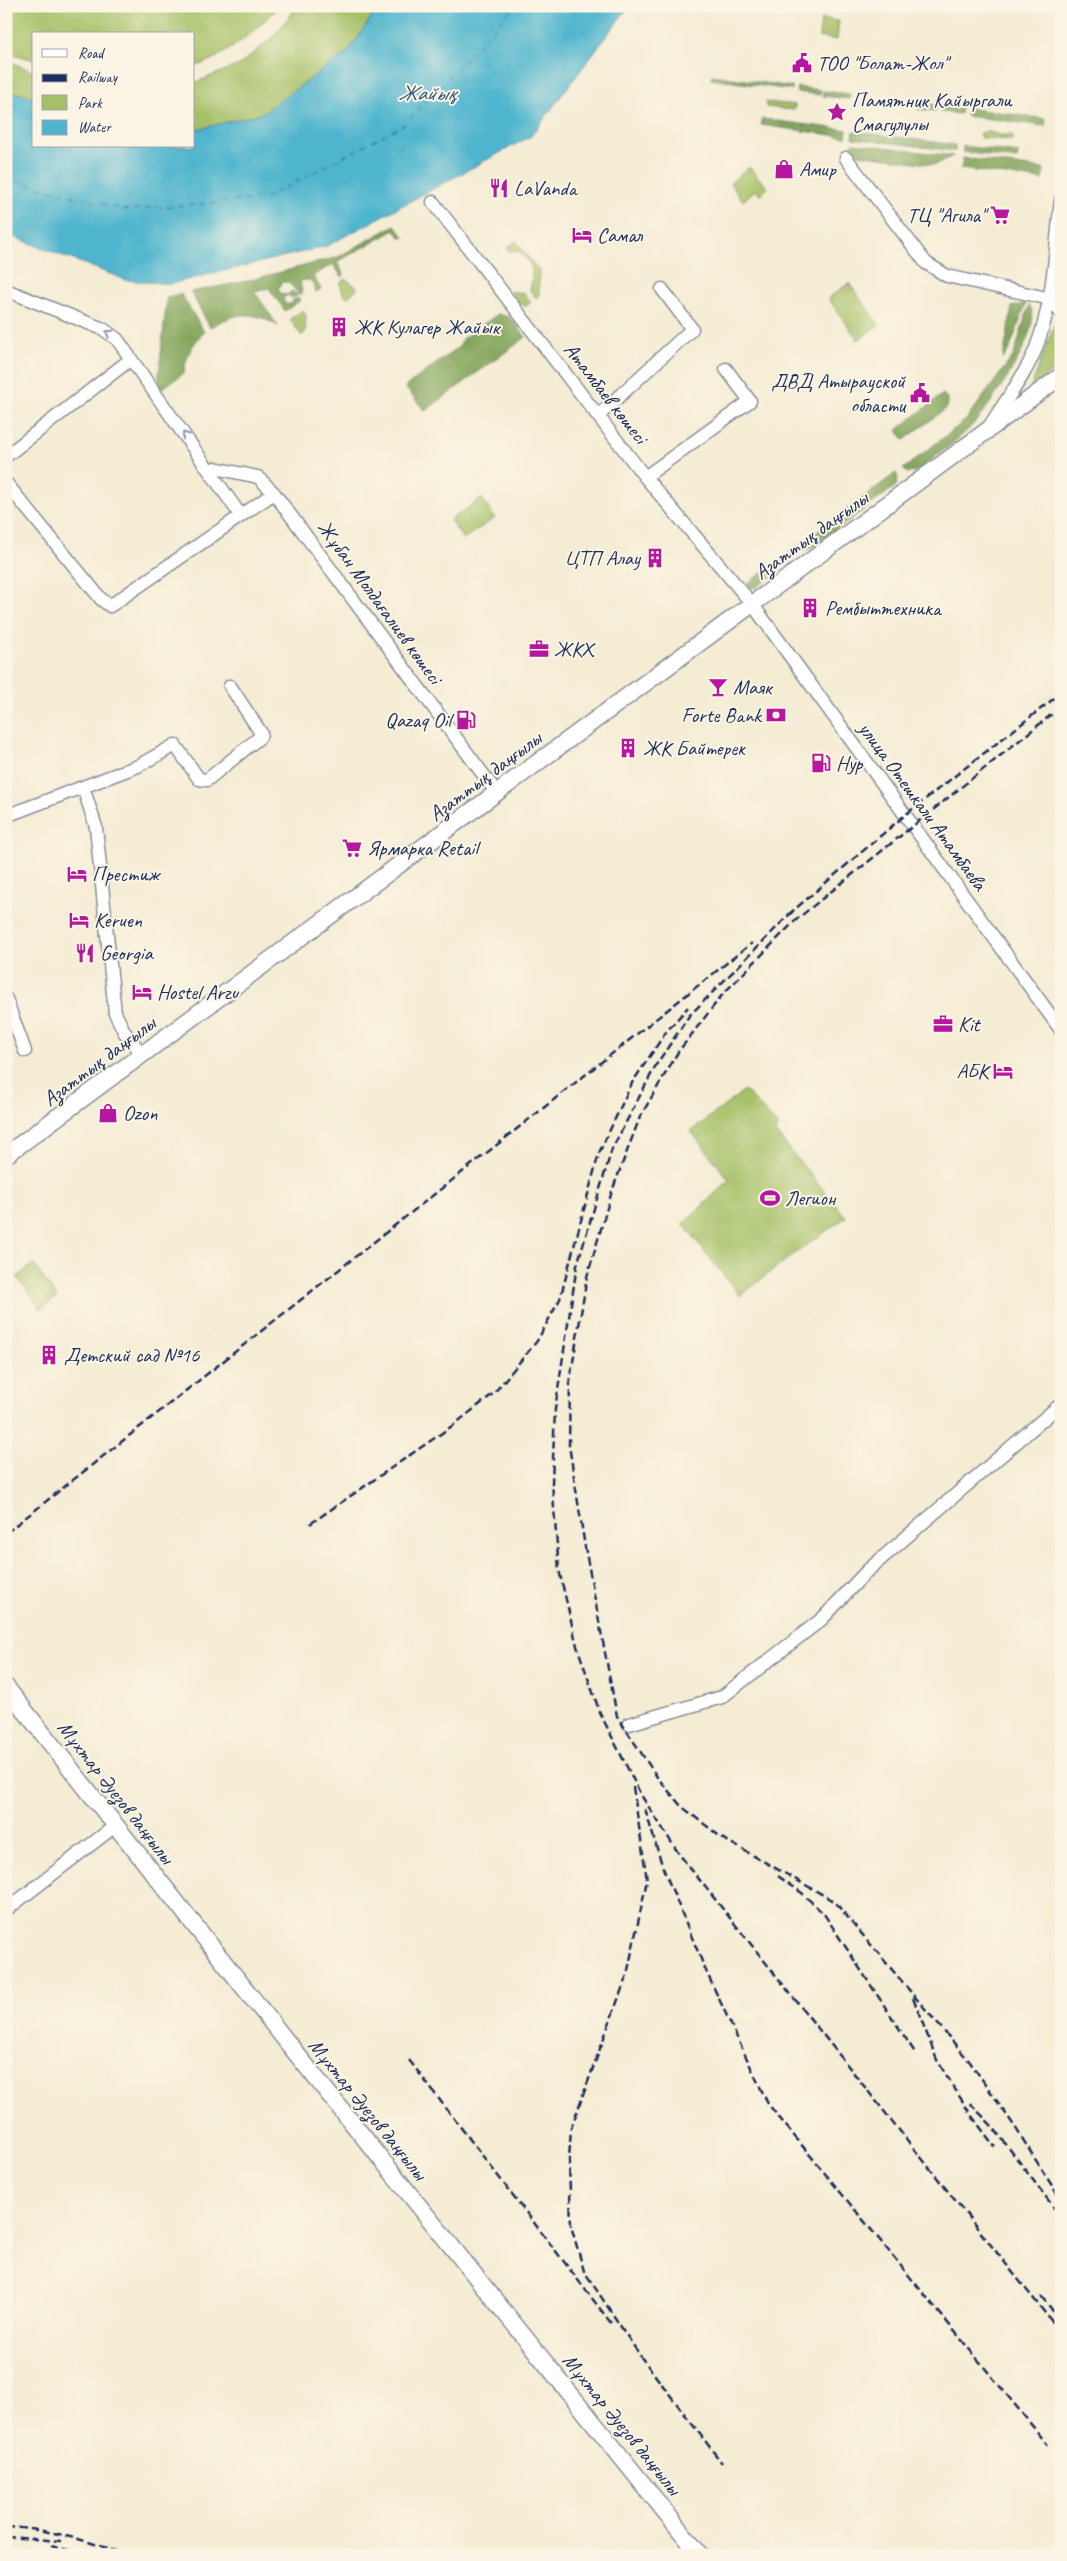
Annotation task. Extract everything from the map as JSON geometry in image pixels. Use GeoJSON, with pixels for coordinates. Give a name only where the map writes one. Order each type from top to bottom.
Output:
{"type":"FeatureCollection","features":[{"type":"Feature","properties":{"kind":"main road","name":"Азаттық даңғылы"},"geometry":{"type":"LineString","coordinates":[[6,1155],[911,489],[988,429],[1061,376]]}},
{"type":"Feature","properties":{"kind":"main road","name":"Мұхтар Әуезов даңғылы"},"geometry":{"type":"LineString","coordinates":[[6,1687],[700,2555]]}},
{"type":"Feature","properties":{"kind":"street"},"geometry":{"type":"LineString","coordinates":[[846,158],[926,263],[947,276],[1051,299],[1061,313]]}},
{"type":"Feature","properties":{"kind":"street"},"geometry":{"type":"LineString","coordinates":[[988,429],[1021,377],[1036,348],[1051,299],[1061,200]]}},
{"type":"Feature","properties":{"kind":"street","name":"Атамбаев көшесі"},"geometry":{"type":"LineString","coordinates":[[433,202],[645,477],[753,604]]}},
{"type":"Feature","properties":{"kind":"street"},"geometry":{"type":"LineString","coordinates":[[598,416],[692,329],[662,289]]}},
{"type":"Feature","properties":{"kind":"street"},"geometry":{"type":"LineString","coordinates":[[6,290],[111,333],[131,358],[241,516]]}},
{"type":"Feature","properties":{"kind":"street"},"geometry":{"type":"LineString","coordinates":[[6,456],[131,358]]}},
{"type":"Feature","properties":{"kind":"street"},"geometry":{"type":"LineString","coordinates":[[645,477],[750,401],[726,368]]}},
{"type":"Feature","properties":{"kind":"street","name":"Жұбан Молдағалиев көшесі"},"geometry":{"type":"LineString","coordinates":[[210,470],[215,468],[258,477],[274,493],[497,793]]}},
{"type":"Feature","properties":{"kind":"street"},"geometry":{"type":"LineString","coordinates":[[6,483],[101,599],[110,606],[274,493]]}},
{"type":"Feature","properties":{"kind":"street","name":"улица Отешкали Атамбаева"},"geometry":{"type":"LineString","coordinates":[[753,604],[1061,1030]]}},
{"type":"Feature","properties":{"kind":"street"},"geometry":{"type":"LineString","coordinates":[[6,816],[138,766],[175,745],[199,779],[207,780],[260,737],[261,733],[230,686]]}},
{"type":"Feature","properties":{"kind":"street"},"geometry":{"type":"LineString","coordinates":[[83,788],[96,827],[116,1012],[124,1033],[143,1055]]}},
{"type":"Feature","properties":{"kind":"street"},"geometry":{"type":"LineString","coordinates":[[6,999],[25,1051]]}},
{"type":"Feature","properties":{"kind":"street"},"geometry":{"type":"LineString","coordinates":[[629,1724],[722,1697],[822,1619],[868,1571],[1061,1404]]}},
{"type":"Feature","properties":{"kind":"street"},"geometry":{"type":"LineString","coordinates":[[6,1910],[116,1826]]}},
{"type":"Feature","properties":{"kind":"green space"},"geometry":{"type":"Polygon","coordinates":[[[6,6],[280,6],[250,34],[229,49],[195,67],[195,32],[32,32],[32,59],[7,52],[6,6]]]}},
{"type":"Feature","properties":{"kind":"green space"},"geometry":{"type":"Polygon","coordinates":[[[298,6],[379,6],[348,52],[261,114],[195,130],[195,83],[239,65],[272,38],[298,6]]]}},
{"type":"Feature","properties":{"kind":"green space"},"geometry":{"type":"Polygon","coordinates":[[[821,19],[839,21],[837,40],[819,37],[821,19]]]}},
{"type":"Feature","properties":{"kind":"green space"},"geometry":{"type":"Polygon","coordinates":[[[6,60],[32,71],[32,97],[6,90],[6,60]]]}},
{"type":"Feature","properties":{"kind":"green space"},"geometry":{"type":"Polygon","coordinates":[[[712,75],[792,87],[792,90],[711,79],[712,75]]]}},
{"type":"Feature","properties":{"kind":"green space"},"geometry":{"type":"Polygon","coordinates":[[[797,87],[821,90],[820,95],[796,92],[797,87]]]}},
{"type":"Feature","properties":{"kind":"green space"},"geometry":{"type":"Polygon","coordinates":[[[823,91],[850,94],[849,99],[823,96],[823,91]]]}},
{"type":"Feature","properties":{"kind":"green space"},"geometry":{"type":"Polygon","coordinates":[[[766,102],[795,105],[794,110],[766,107],[766,102]]]}},
{"type":"Feature","properties":{"kind":"green space"},"geometry":{"type":"Polygon","coordinates":[[[919,103],[936,105],[936,111],[918,109],[919,103]]]}},
{"type":"Feature","properties":{"kind":"green space"},"geometry":{"type":"Polygon","coordinates":[[[941,105],[961,108],[960,114],[940,112],[941,105]]]}},
{"type":"Feature","properties":{"kind":"green space"},"geometry":{"type":"Polygon","coordinates":[[[967,108],[1046,119],[1045,126],[966,116],[967,108]]]}},
{"type":"Feature","properties":{"kind":"green space"},"geometry":{"type":"Polygon","coordinates":[[[762,119],[847,130],[846,137],[761,125],[762,119]]]}},
{"type":"Feature","properties":{"kind":"green space"},"geometry":{"type":"Polygon","coordinates":[[[854,131],[955,145],[955,151],[853,138],[854,131]]]}},
{"type":"Feature","properties":{"kind":"green space"},"geometry":{"type":"Polygon","coordinates":[[[987,131],[1000,135],[1012,135],[1012,140],[981,138],[979,134],[987,131]]]}},
{"type":"Feature","properties":{"kind":"green space"},"geometry":{"type":"Polygon","coordinates":[[[853,143],[953,156],[935,165],[852,153],[853,143]]]}},
{"type":"Feature","properties":{"kind":"green space"},"geometry":{"type":"Polygon","coordinates":[[[963,146],[1018,153],[1017,159],[963,152],[963,146]]]}},
{"type":"Feature","properties":{"kind":"green space"},"geometry":{"type":"Polygon","coordinates":[[[963,158],[1044,169],[1043,180],[961,169],[963,158]]]}},
{"type":"Feature","properties":{"kind":"green space"},"geometry":{"type":"Polygon","coordinates":[[[749,167],[768,188],[760,195],[755,190],[743,201],[730,183],[749,167]]]}},
{"type":"Feature","properties":{"kind":"green space"},"geometry":{"type":"Polygon","coordinates":[[[395,225],[404,237],[401,238],[395,230],[337,262],[344,275],[342,277],[333,264],[313,276],[321,289],[315,292],[313,283],[309,280],[302,280],[300,283],[302,290],[300,295],[288,282],[282,282],[278,289],[281,294],[287,295],[292,291],[298,295],[292,298],[288,295],[283,298],[285,304],[292,304],[293,300],[299,298],[301,300],[285,311],[269,288],[254,291],[278,326],[260,317],[244,315],[229,318],[210,327],[191,292],[247,281],[338,257],[395,225]]]}},
{"type":"Feature","properties":{"kind":"green space"},"geometry":{"type":"Polygon","coordinates":[[[516,241],[539,271],[539,295],[536,298],[530,290],[531,266],[520,253],[514,250],[510,252],[507,248],[516,241]]]}},
{"type":"Feature","properties":{"kind":"green space"},"geometry":{"type":"Polygon","coordinates":[[[346,279],[358,288],[348,297],[343,294],[340,283],[346,279]]]}},
{"type":"Feature","properties":{"kind":"green space"},"geometry":{"type":"Polygon","coordinates":[[[849,283],[879,325],[858,340],[828,298],[849,283]]]}},
{"type":"Feature","properties":{"kind":"green space"},"geometry":{"type":"Polygon","coordinates":[[[510,291],[524,293],[531,302],[525,307],[522,304],[520,305],[510,291]]]}},
{"type":"Feature","properties":{"kind":"green space"},"geometry":{"type":"Polygon","coordinates":[[[181,294],[204,332],[190,351],[184,373],[157,392],[167,297],[181,294]]]}},
{"type":"Feature","properties":{"kind":"green space"},"geometry":{"type":"Polygon","coordinates":[[[1026,303],[1010,348],[1003,359],[1012,307],[1026,303]]]}},
{"type":"Feature","properties":{"kind":"green space"},"geometry":{"type":"Polygon","coordinates":[[[1029,305],[1033,315],[1024,346],[993,399],[976,421],[961,436],[922,468],[915,472],[907,473],[903,469],[966,420],[1014,355],[1029,305]]]}},
{"type":"Feature","properties":{"kind":"green space"},"geometry":{"type":"Polygon","coordinates":[[[303,310],[306,315],[305,333],[301,335],[290,319],[303,310]]]}},
{"type":"Feature","properties":{"kind":"green space"},"geometry":{"type":"Polygon","coordinates":[[[498,314],[509,317],[526,337],[425,411],[405,387],[460,346],[462,339],[498,314]]]}},
{"type":"Feature","properties":{"kind":"green space"},"geometry":{"type":"Polygon","coordinates":[[[1056,320],[1061,323],[1061,365],[1031,387],[1056,320]]]}},
{"type":"Feature","properties":{"kind":"green space"},"geometry":{"type":"Polygon","coordinates":[[[943,394],[947,398],[947,408],[904,440],[897,430],[943,394]]]}},
{"type":"Feature","properties":{"kind":"green space"},"geometry":{"type":"Polygon","coordinates":[[[896,473],[898,478],[896,486],[809,550],[798,549],[777,565],[776,573],[757,587],[751,588],[747,584],[896,473]]]}},
{"type":"Feature","properties":{"kind":"green space"},"geometry":{"type":"Polygon","coordinates":[[[482,498],[495,518],[463,539],[450,520],[482,498]]]}},
{"type":"Feature","properties":{"kind":"green space","name":"Легион"},"geometry":{"type":"Polygon","coordinates":[[[745,1090],[778,1126],[775,1132],[846,1217],[740,1296],[683,1224],[729,1180],[691,1131],[745,1090]]]}},
{"type":"Feature","properties":{"kind":"green space"},"geometry":{"type":"Polygon","coordinates":[[[33,1264],[57,1297],[41,1309],[17,1277],[33,1264]]]}},
{"type":"Feature","properties":{"kind":"water","name":"Жайық"},"geometry":{"type":"Polygon","coordinates":[[[379,6],[629,6],[531,136],[327,246],[170,284],[126,280],[6,234],[6,90],[32,97],[32,148],[195,148],[195,130],[261,114],[348,52],[379,6]]]}},
{"type":"Feature","properties":{"kind":"ferry route"},"geometry":{"type":"LineString","coordinates":[[6,178],[124,210],[264,199],[405,124],[515,6]]}},
{"type":"Feature","properties":{"kind":"railway"},"geometry":{"type":"LineString","coordinates":[[788,915],[905,815],[1061,693]]}},
{"type":"Feature","properties":{"kind":"railway"},"geometry":{"type":"LineString","coordinates":[[1061,707],[797,919],[723,994],[678,1052],[640,1117],[612,1191],[587,1277],[570,1380],[569,1445],[585,1547],[617,1716],[657,1777],[681,1806],[722,1838],[834,1901],[970,2062],[1015,2127],[1061,2200]]}},
{"type":"Feature","properties":{"kind":"railway"},"geometry":{"type":"LineString","coordinates":[[793,911],[689,1016],[656,1065],[612,1149],[577,1265],[555,1409],[552,1483],[559,1570],[577,1646],[600,1713],[641,1795],[679,1854],[1061,2333]]}},
{"type":"Feature","properties":{"kind":"railway"},"geometry":{"type":"LineString","coordinates":[[6,1533],[752,943]]}},
{"type":"Feature","properties":{"kind":"railway"},"geometry":{"type":"LineString","coordinates":[[310,1524],[455,1424],[494,1393],[537,1341],[560,1299],[599,1153],[632,1083],[666,1032],[688,1007]]}},
{"type":"Feature","properties":{"kind":"railway"},"geometry":{"type":"LineString","coordinates":[[633,1787],[647,1880],[627,1975],[571,2128],[569,2159],[571,2226],[584,2271],[641,2357],[722,2463]]}},
{"type":"Feature","properties":{"kind":"railway"},"geometry":{"type":"LineString","coordinates":[[645,1809],[663,1868],[706,1971],[768,2104],[1048,2445]]}},
{"type":"Feature","properties":{"kind":"railway"},"geometry":{"type":"LineString","coordinates":[[778,1876],[802,1893],[824,1914],[916,2054]]}},
{"type":"Feature","properties":{"kind":"railway"},"geometry":{"type":"LineString","coordinates":[[913,1998],[937,2060],[971,2115],[995,2147]]}},
{"type":"Feature","properties":{"kind":"railway"},"geometry":{"type":"LineString","coordinates":[[409,2060],[611,2323]]}},
{"type":"Feature","properties":{"kind":"railway"},"geometry":{"type":"LineString","coordinates":[[970,2103],[993,2127],[1061,2217]]}},
{"type":"Feature","properties":{"kind":"railway"},"geometry":{"type":"LineString","coordinates":[[1041,2296],[1061,2321]]}},
{"type":"Feature","properties":{"kind":"railway"},"geometry":{"type":"LineString","coordinates":[[6,2527],[37,2530],[67,2536],[126,2555]]}},
{"type":"Feature","properties":{"kind":"railway"},"geometry":{"type":"LineString","coordinates":[[6,2537],[61,2541]]}},
{"type":"Feature","properties":{"kind":"railway"},"geometry":{"type":"LineString","coordinates":[[51,2546],[88,2555]]}},
{"type":"Feature","properties":{"kind":"railway"},"geometry":{"type":"LineString","coordinates":[[6,2549],[55,2555]]}},
{"type":"Feature","properties":{"kind":"place","name":"ТОО \"Болат-Жол\""},"geometry":{"type":"Point","coordinates":[802,63]}},
{"type":"Feature","properties":{"kind":"place","name":"Памятник Кайыргали Смагулулы"},"geometry":{"type":"Point","coordinates":[837,112]}},
{"type":"Feature","properties":{"kind":"place","name":"Амир"},"geometry":{"type":"Point","coordinates":[784,169]}},
{"type":"Feature","properties":{"kind":"place","name":"LaVanda"},"geometry":{"type":"Point","coordinates":[499,188]}},
{"type":"Feature","properties":{"kind":"place","name":"ТЦ \"Агила\""},"geometry":{"type":"Point","coordinates":[1000,215]}},
{"type":"Feature","properties":{"kind":"place","name":"Самал"},"geometry":{"type":"Point","coordinates":[582,235]}},
{"type":"Feature","properties":{"kind":"place","name":"ЖК Кулагер Жайык"},"geometry":{"type":"Point","coordinates":[339,327]}},
{"type":"Feature","properties":{"kind":"place","name":"ДВД Атырауской области"},"geometry":{"type":"Point","coordinates":[920,393]}},
{"type":"Feature","properties":{"kind":"place","name":"ЦТП Алау"},"geometry":{"type":"Point","coordinates":[655,558]}},
{"type":"Feature","properties":{"kind":"place","name":"Рембыттехника"},"geometry":{"type":"Point","coordinates":[810,608]}},
{"type":"Feature","properties":{"kind":"place","name":"ЖКХ"},"geometry":{"type":"Point","coordinates":[539,649]}},
{"type":"Feature","properties":{"kind":"place","name":"Маяк"},"geometry":{"type":"Point","coordinates":[718,687]}},
{"type":"Feature","properties":{"kind":"place","name":"Forte Bank"},"geometry":{"type":"Point","coordinates":[776,715]}},
{"type":"Feature","properties":{"kind":"place","name":"Qazaq Oil"},"geometry":{"type":"Point","coordinates":[466,720]}},
{"type":"Feature","properties":{"kind":"place","name":"ЖК Байтерек"},"geometry":{"type":"Point","coordinates":[628,748]}},
{"type":"Feature","properties":{"kind":"place","name":"Нур"},"geometry":{"type":"Point","coordinates":[821,763]}},
{"type":"Feature","properties":{"kind":"place","name":"Ярмарка Retail"},"geometry":{"type":"Point","coordinates":[352,848]}},
{"type":"Feature","properties":{"kind":"place","name":"Престиж"},"geometry":{"type":"Point","coordinates":[77,874]}},
{"type":"Feature","properties":{"kind":"place","name":"Keruen"},"geometry":{"type":"Point","coordinates":[79,920]}},
{"type":"Feature","properties":{"kind":"place","name":"Georgia"},"geometry":{"type":"Point","coordinates":[85,953]}},
{"type":"Feature","properties":{"kind":"place","name":"Hostel Arzu"},"geometry":{"type":"Point","coordinates":[142,992]}},
{"type":"Feature","properties":{"kind":"place","name":"Kit"},"geometry":{"type":"Point","coordinates":[943,1024]}},
{"type":"Feature","properties":{"kind":"place","name":"АБК"},"geometry":{"type":"Point","coordinates":[1003,1071]}},
{"type":"Feature","properties":{"kind":"place","name":"Ozon"},"geometry":{"type":"Point","coordinates":[108,1113]}},
{"type":"Feature","properties":{"kind":"place","name":"Легион"},"geometry":{"type":"Point","coordinates":[770,1198]}},
{"type":"Feature","properties":{"kind":"place","name":"Детский сад №16"},"geometry":{"type":"Point","coordinates":[49,1355]}}]}
